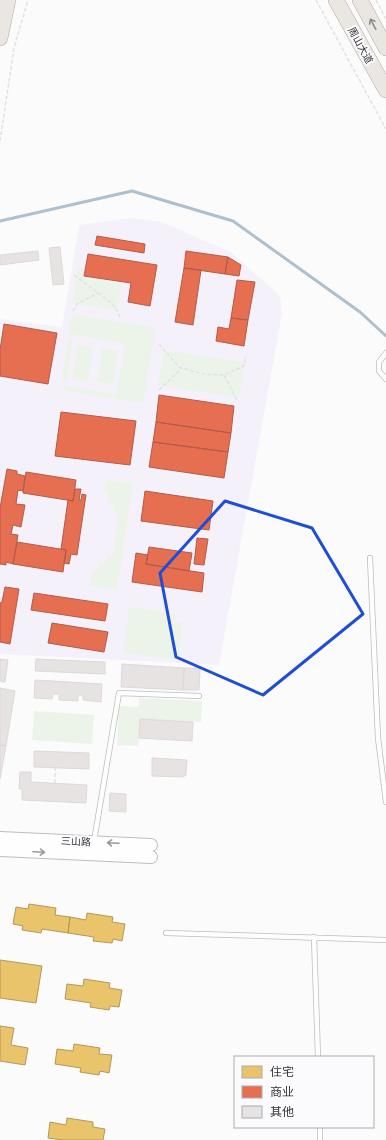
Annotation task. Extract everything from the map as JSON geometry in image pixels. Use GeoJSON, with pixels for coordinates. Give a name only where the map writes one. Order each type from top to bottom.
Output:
{"type":"FeatureCollection","features":[{"type":"Feature","properties":{"kind":"main road"},"geometry":{"type":"LineString","coordinates":[[0,37],[8,0]]}},
{"type":"Feature","properties":{"kind":"main road","name":"周山大道"},"geometry":{"type":"LineString","coordinates":[[336,0],[386,90]]}},
{"type":"Feature","properties":{"kind":"main road","name":"周山大道"},"geometry":{"type":"LineString","coordinates":[[360,0],[386,48]]}},
{"type":"Feature","properties":{"kind":"street","name":"三山路"},"geometry":{"type":"LineString","coordinates":[[0,838],[93,842],[151,851],[91,854],[0,850]]}},
{"type":"Feature","properties":{"kind":"lane"},"geometry":{"type":"LineString","coordinates":[[386,353],[380,362],[379,371],[386,379]]}},
{"type":"Feature","properties":{"kind":"lane"},"geometry":{"type":"LineString","coordinates":[[370,558],[378,738],[386,802]]}},
{"type":"Feature","properties":{"kind":"lane"},"geometry":{"type":"LineString","coordinates":[[91,854],[119,693],[199,696]]}},
{"type":"Feature","properties":{"kind":"lane"},"geometry":{"type":"LineString","coordinates":[[166,932],[386,940]]}},
{"type":"Feature","properties":{"kind":"lane"},"geometry":{"type":"LineString","coordinates":[[314,937],[318,1056]]}},
{"type":"Feature","properties":{"kind":"lane"},"geometry":{"type":"LineString","coordinates":[[320,1128],[320,1140]]}},
{"type":"Feature","properties":{"kind":"path"},"geometry":{"type":"LineString","coordinates":[[0,141],[14,48],[28,0]]}},
{"type":"Feature","properties":{"kind":"path"},"geometry":{"type":"LineString","coordinates":[[316,0],[386,129]]}},
{"type":"Feature","properties":{"kind":"path"},"geometry":{"type":"LineString","coordinates":[[376,0],[386,19]]}},
{"type":"Feature","properties":{"kind":"path"},"geometry":{"type":"LineString","coordinates":[[74,275],[98,293],[106,297],[118,311],[120,317]]}},
{"type":"Feature","properties":{"kind":"path"},"geometry":{"type":"LineString","coordinates":[[73,310],[77,304],[98,293]]}},
{"type":"Feature","properties":{"kind":"path"},"geometry":{"type":"LineString","coordinates":[[159,344],[180,367],[203,374],[224,375],[244,366],[246,356]]}},
{"type":"Feature","properties":{"kind":"path"},"geometry":{"type":"LineString","coordinates":[[160,390],[182,368]]}},
{"type":"Feature","properties":{"kind":"path"},"geometry":{"type":"LineString","coordinates":[[224,375],[238,402]]}},
{"type":"Feature","properties":{"kind":"path"},"geometry":{"type":"LineString","coordinates":[[55,768],[55,783]]}},
{"type":"Feature","properties":{"kind":"highlighted area"},"geometry":{"type":"Polygon","coordinates":[[[225,501],[312,528],[363,614],[263,695],[176,657],[160,573],[225,501]]]}},
{"type":"Feature","properties":{"kind":"shaded area"},"geometry":{"type":"Polygon","coordinates":[[[130,218],[162,222],[232,253],[280,296],[282,313],[219,665],[0,654],[0,319],[62,327],[79,225],[130,218]]]}},
{"type":"Feature","properties":{"kind":"shaded area"},"geometry":{"type":"Polygon","coordinates":[[[78,268],[84,269],[83,278],[121,284],[118,311],[72,303],[78,268]]]}},
{"type":"Feature","properties":{"kind":"shaded area"},"geometry":{"type":"Polygon","coordinates":[[[75,315],[152,327],[155,331],[144,400],[141,403],[66,391],[61,385],[116,394],[125,344],[69,334],[71,318],[75,315]]]}},
{"type":"Feature","properties":{"kind":"shaded area"},"geometry":{"type":"Polygon","coordinates":[[[68,339],[73,339],[67,381],[62,380],[68,339]]]}},
{"type":"Feature","properties":{"kind":"shaded area"},"geometry":{"type":"Polygon","coordinates":[[[77,345],[93,347],[88,381],[72,379],[77,345]]]}},
{"type":"Feature","properties":{"kind":"shaded area"},"geometry":{"type":"Polygon","coordinates":[[[102,348],[118,351],[113,384],[97,382],[102,348]]]}},
{"type":"Feature","properties":{"kind":"shaded area"},"geometry":{"type":"Polygon","coordinates":[[[164,350],[245,362],[239,398],[158,385],[164,350]]]}},
{"type":"Feature","properties":{"kind":"shaded area"},"geometry":{"type":"Polygon","coordinates":[[[106,480],[133,484],[117,590],[89,586],[92,570],[97,571],[98,563],[105,564],[106,556],[113,556],[119,513],[113,512],[114,504],[108,503],[109,494],[103,493],[106,480]]]}},
{"type":"Feature","properties":{"kind":"shaded area"},"geometry":{"type":"Polygon","coordinates":[[[129,607],[176,613],[175,622],[183,623],[179,660],[123,653],[129,607]]]}},
{"type":"Feature","properties":{"kind":"shaded area"},"geometry":{"type":"Polygon","coordinates":[[[139,698],[202,701],[201,722],[140,719],[138,746],[117,745],[119,706],[139,707],[139,698]]]}},
{"type":"Feature","properties":{"kind":"shaded area"},"geometry":{"type":"Polygon","coordinates":[[[34,711],[94,715],[92,744],[32,740],[34,711]]]}},
{"type":"Feature","properties":{"kind":"building: 住宅"},"geometry":{"type":"Polygon","coordinates":[[[29,904],[56,908],[55,915],[70,917],[68,933],[42,929],[41,933],[22,930],[23,926],[13,924],[16,907],[28,909],[29,904]]]}},
{"type":"Feature","properties":{"kind":"building: 住宅"},"geometry":{"type":"Polygon","coordinates":[[[87,913],[113,917],[112,922],[125,924],[122,941],[113,939],[112,943],[93,941],[94,937],[68,933],[70,917],[86,920],[87,913]]]}},
{"type":"Feature","properties":{"kind":"building: 住宅"},"geometry":{"type":"Polygon","coordinates":[[[0,960],[42,966],[36,1003],[0,998],[0,960]]]}},
{"type":"Feature","properties":{"kind":"building: 住宅"},"geometry":{"type":"Polygon","coordinates":[[[84,979],[110,983],[109,988],[122,990],[119,1007],[110,1006],[109,1010],[90,1007],[91,1003],[65,999],[67,984],[83,986],[84,979]]]}},
{"type":"Feature","properties":{"kind":"building: 住宅"},"geometry":{"type":"Polygon","coordinates":[[[0,1026],[14,1028],[11,1045],[28,1048],[25,1065],[0,1061],[0,1026]]]}},
{"type":"Feature","properties":{"kind":"building: 住宅"},"geometry":{"type":"Polygon","coordinates":[[[74,1044],[100,1048],[99,1054],[112,1055],[109,1073],[100,1071],[99,1075],[80,1072],[81,1068],[55,1064],[57,1049],[73,1051],[74,1044]]]}},
{"type":"Feature","properties":{"kind":"building: 住宅"},"geometry":{"type":"Polygon","coordinates":[[[67,1118],[93,1122],[93,1127],[105,1129],[103,1140],[63,1140],[48,1138],[50,1122],[66,1125],[67,1118]]]}},
{"type":"Feature","properties":{"kind":"building: 商业"},"geometry":{"type":"Polygon","coordinates":[[[97,236],[145,244],[144,253],[95,245],[97,236]]]}},
{"type":"Feature","properties":{"kind":"building: 商业"},"geometry":{"type":"Polygon","coordinates":[[[186,251],[228,257],[225,274],[184,268],[186,251]]]}},
{"type":"Feature","properties":{"kind":"building: 商业"},"geometry":{"type":"Polygon","coordinates":[[[88,254],[157,265],[150,306],[128,302],[131,283],[84,276],[88,254]]]}},
{"type":"Feature","properties":{"kind":"building: 商业"},"geometry":{"type":"Polygon","coordinates":[[[228,257],[241,265],[239,276],[225,274],[228,257]]]}},
{"type":"Feature","properties":{"kind":"building: 商业"},"geometry":{"type":"Polygon","coordinates":[[[184,268],[201,270],[193,325],[175,322],[184,268]]]}},
{"type":"Feature","properties":{"kind":"building: 商业"},"geometry":{"type":"Polygon","coordinates":[[[237,280],[255,282],[248,320],[231,318],[237,280]]]}},
{"type":"Feature","properties":{"kind":"building: 商业"},"geometry":{"type":"Polygon","coordinates":[[[231,318],[248,320],[244,346],[216,341],[218,327],[229,329],[231,318]]]}},
{"type":"Feature","properties":{"kind":"building: 商业"},"geometry":{"type":"Polygon","coordinates":[[[4,324],[57,333],[48,384],[0,376],[0,350],[4,324]]]}},
{"type":"Feature","properties":{"kind":"building: 商业"},"geometry":{"type":"Polygon","coordinates":[[[159,395],[234,406],[231,433],[156,422],[159,395]]]}},
{"type":"Feature","properties":{"kind":"building: 商业"},"geometry":{"type":"Polygon","coordinates":[[[61,412],[136,421],[130,465],[55,456],[61,412]]]}},
{"type":"Feature","properties":{"kind":"building: 商业"},"geometry":{"type":"Polygon","coordinates":[[[156,422],[231,433],[228,452],[153,442],[156,422]]]}},
{"type":"Feature","properties":{"kind":"building: 商业"},"geometry":{"type":"Polygon","coordinates":[[[153,442],[228,452],[224,478],[149,467],[153,442]]]}},
{"type":"Feature","properties":{"kind":"building: 商业"},"geometry":{"type":"Polygon","coordinates":[[[7,469],[17,471],[17,474],[25,476],[23,491],[18,490],[16,504],[25,505],[21,527],[13,525],[11,534],[18,535],[13,564],[6,562],[6,565],[0,564],[0,508],[7,469]]]}},
{"type":"Feature","properties":{"kind":"building: 商业"},"geometry":{"type":"Polygon","coordinates":[[[26,472],[76,480],[73,501],[23,493],[26,472]]]}},
{"type":"Feature","properties":{"kind":"building: 商业"},"geometry":{"type":"Polygon","coordinates":[[[75,489],[81,489],[79,500],[81,500],[82,494],[86,495],[77,555],[71,554],[69,564],[64,563],[66,550],[61,549],[68,500],[73,501],[75,489]]]}},
{"type":"Feature","properties":{"kind":"building: 商业"},"geometry":{"type":"Polygon","coordinates":[[[145,491],[213,501],[209,530],[141,521],[145,491]]]}},
{"type":"Feature","properties":{"kind":"building: 商业"},"geometry":{"type":"Polygon","coordinates":[[[197,538],[208,539],[204,565],[194,564],[197,538]]]}},
{"type":"Feature","properties":{"kind":"building: 商业"},"geometry":{"type":"Polygon","coordinates":[[[17,542],[66,550],[63,572],[13,564],[17,542]]]}},
{"type":"Feature","properties":{"kind":"building: 商业"},"geometry":{"type":"Polygon","coordinates":[[[149,547],[192,553],[189,571],[146,564],[149,547]]]}},
{"type":"Feature","properties":{"kind":"building: 商业"},"geometry":{"type":"Polygon","coordinates":[[[136,553],[148,555],[146,564],[204,573],[202,592],[132,582],[136,553]]]}},
{"type":"Feature","properties":{"kind":"building: 商业"},"geometry":{"type":"Polygon","coordinates":[[[5,587],[19,589],[10,644],[0,642],[0,603],[2,602],[5,587]]]}},
{"type":"Feature","properties":{"kind":"building: 商业"},"geometry":{"type":"Polygon","coordinates":[[[34,593],[108,604],[105,621],[31,610],[34,593]]]}},
{"type":"Feature","properties":{"kind":"building: 商业"},"geometry":{"type":"Polygon","coordinates":[[[52,623],[108,632],[104,652],[48,643],[52,623]]]}},
{"type":"Feature","properties":{"kind":"building: 其他"},"geometry":{"type":"Polygon","coordinates":[[[60,247],[64,284],[53,285],[49,248],[60,247]]]}},
{"type":"Feature","properties":{"kind":"building: 其他"},"geometry":{"type":"Polygon","coordinates":[[[38,251],[39,260],[0,265],[0,255],[38,251]]]}},
{"type":"Feature","properties":{"kind":"building: 其他"},"geometry":{"type":"Polygon","coordinates":[[[0,659],[8,660],[5,682],[0,681],[0,659]]]}},
{"type":"Feature","properties":{"kind":"building: 其他"},"geometry":{"type":"Polygon","coordinates":[[[36,659],[105,662],[105,674],[35,671],[36,659]]]}},
{"type":"Feature","properties":{"kind":"building: 其他"},"geometry":{"type":"Polygon","coordinates":[[[122,664],[184,668],[183,690],[121,687],[122,664]]]}},
{"type":"Feature","properties":{"kind":"building: 其他"},"geometry":{"type":"Polygon","coordinates":[[[184,668],[200,668],[199,690],[183,690],[184,668]]]}},
{"type":"Feature","properties":{"kind":"building: 其他"},"geometry":{"type":"Polygon","coordinates":[[[35,680],[102,684],[101,702],[83,700],[83,695],[78,695],[78,701],[59,700],[59,694],[53,694],[52,699],[34,698],[35,680]]]}},
{"type":"Feature","properties":{"kind":"building: 其他"},"geometry":{"type":"Polygon","coordinates":[[[0,688],[15,691],[6,746],[0,745],[0,688]]]}},
{"type":"Feature","properties":{"kind":"building: 其他"},"geometry":{"type":"Polygon","coordinates":[[[140,719],[193,722],[192,741],[139,738],[140,719]]]}},
{"type":"Feature","properties":{"kind":"building: 其他"},"geometry":{"type":"Polygon","coordinates":[[[0,745],[6,746],[0,779],[0,745]]]}},
{"type":"Feature","properties":{"kind":"building: 其他"},"geometry":{"type":"Polygon","coordinates":[[[34,751],[89,753],[89,769],[34,767],[34,751]]]}},
{"type":"Feature","properties":{"kind":"building: 其他"},"geometry":{"type":"Polygon","coordinates":[[[152,758],[187,760],[186,775],[183,777],[152,776],[152,758]]]}},
{"type":"Feature","properties":{"kind":"building: 其他"},"geometry":{"type":"Polygon","coordinates":[[[20,772],[31,772],[31,782],[87,785],[86,803],[22,800],[22,789],[19,789],[20,772]]]}},
{"type":"Feature","properties":{"kind":"building: 其他"},"geometry":{"type":"Polygon","coordinates":[[[110,793],[126,794],[126,812],[109,811],[110,793]]]}},
{"type":"Feature","properties":{"kind":"waterway"},"geometry":{"type":"LineString","coordinates":[[0,221],[132,191],[233,221],[360,312],[386,336]]}}]}
